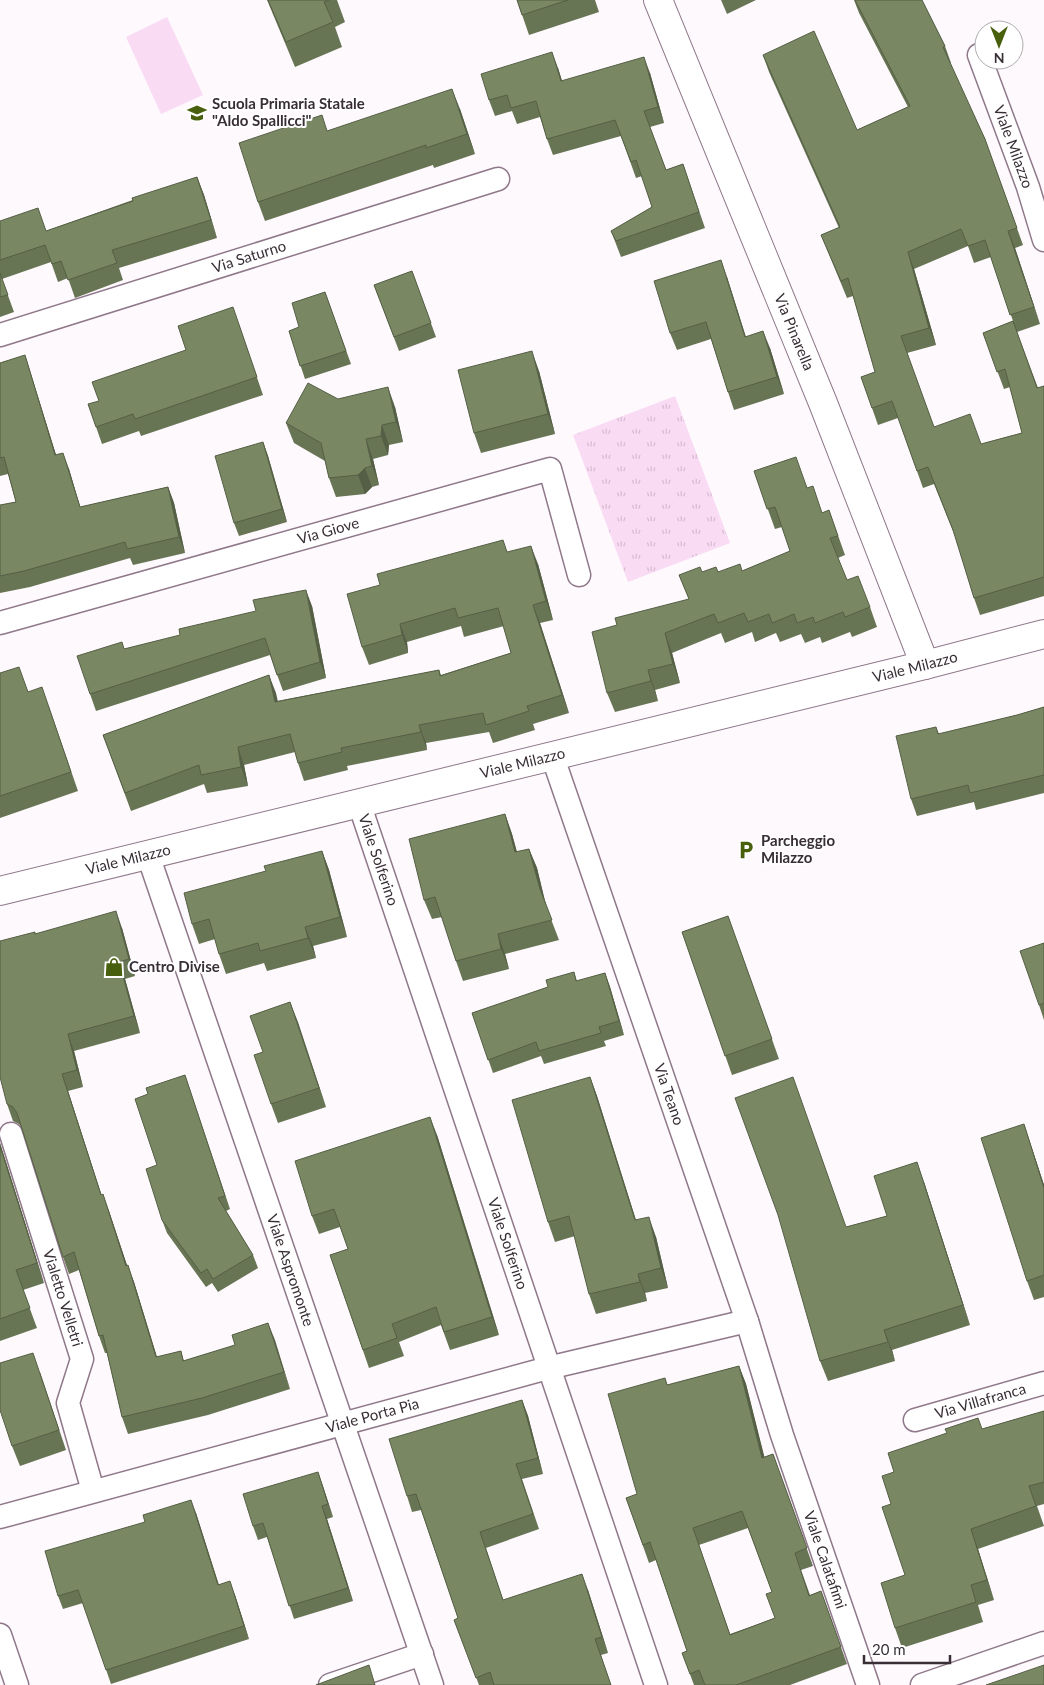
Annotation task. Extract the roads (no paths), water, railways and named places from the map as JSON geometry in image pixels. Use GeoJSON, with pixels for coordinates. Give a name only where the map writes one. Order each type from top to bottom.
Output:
{"type":"FeatureCollection","features":[{"type":"Feature","properties":{"kind":"street","name":"Via Pinarella"},"geometry":{"type":"LineString","coordinates":[[658,0],[824,403],[925,665]]}},
{"type":"Feature","properties":{"kind":"street","name":"Viale Milazzo"},"geometry":{"type":"LineString","coordinates":[[985,70],[1028,187],[1044,240]]}},
{"type":"Feature","properties":{"kind":"street","name":"Via Saturno"},"geometry":{"type":"LineString","coordinates":[[0,335],[498,179]]}},
{"type":"Feature","properties":{"kind":"street","name":"Via Giove"},"geometry":{"type":"LineString","coordinates":[[0,623],[550,469],[579,575]]}},
{"type":"Feature","properties":{"kind":"street","name":"Viale Milazzo"},"geometry":{"type":"LineString","coordinates":[[0,891],[925,665],[1044,634]]}},
{"type":"Feature","properties":{"kind":"street","name":"Via Teano"},"geometry":{"type":"LineString","coordinates":[[552,755],[747,1321],[782,1435]]}},
{"type":"Feature","properties":{"kind":"street","name":"Viale Solferino"},"geometry":{"type":"LineString","coordinates":[[359,803],[656,1685]]}},
{"type":"Feature","properties":{"kind":"street","name":"Viale Aspromonte"},"geometry":{"type":"LineString","coordinates":[[148,855],[432,1685]]}},
{"type":"Feature","properties":{"kind":"street","name":"Vialetto Velletri"},"geometry":{"type":"LineString","coordinates":[[11,1134],[82,1358],[68,1403],[93,1491]]}},
{"type":"Feature","properties":{"kind":"street","name":"Viale Porta Pia"},"geometry":{"type":"LineString","coordinates":[[0,1517],[343,1422],[548,1368],[747,1321]]}},
{"type":"Feature","properties":{"kind":"street","name":"Via Villafranca"},"geometry":{"type":"LineString","coordinates":[[915,1420],[1044,1383]]}},
{"type":"Feature","properties":{"kind":"street","name":"Viale Calatafimi"},"geometry":{"type":"LineString","coordinates":[[782,1435],[868,1685]]}},
{"type":"Feature","properties":{"kind":"street"},"geometry":{"type":"LineString","coordinates":[[0,1635],[17,1685]]}},
{"type":"Feature","properties":{"kind":"street"},"geometry":{"type":"LineString","coordinates":[[922,1685],[1044,1643]]}},
{"type":"Feature","properties":{"kind":"street"},"geometry":{"type":"LineString","coordinates":[[330,1685],[422,1654]]}},
{"type":"Feature","properties":{"kind":"place","name":"Scuola Primaria Statale \"Aldo Spallicci\""},"geometry":{"type":"Point","coordinates":[197,113]}},
{"type":"Feature","properties":{"kind":"place","name":"Parcheggio Milazzo"},"geometry":{"type":"Point","coordinates":[746,850]}},
{"type":"Feature","properties":{"kind":"place","name":"Centro Divise"},"geometry":{"type":"Point","coordinates":[114,967]}}]}
